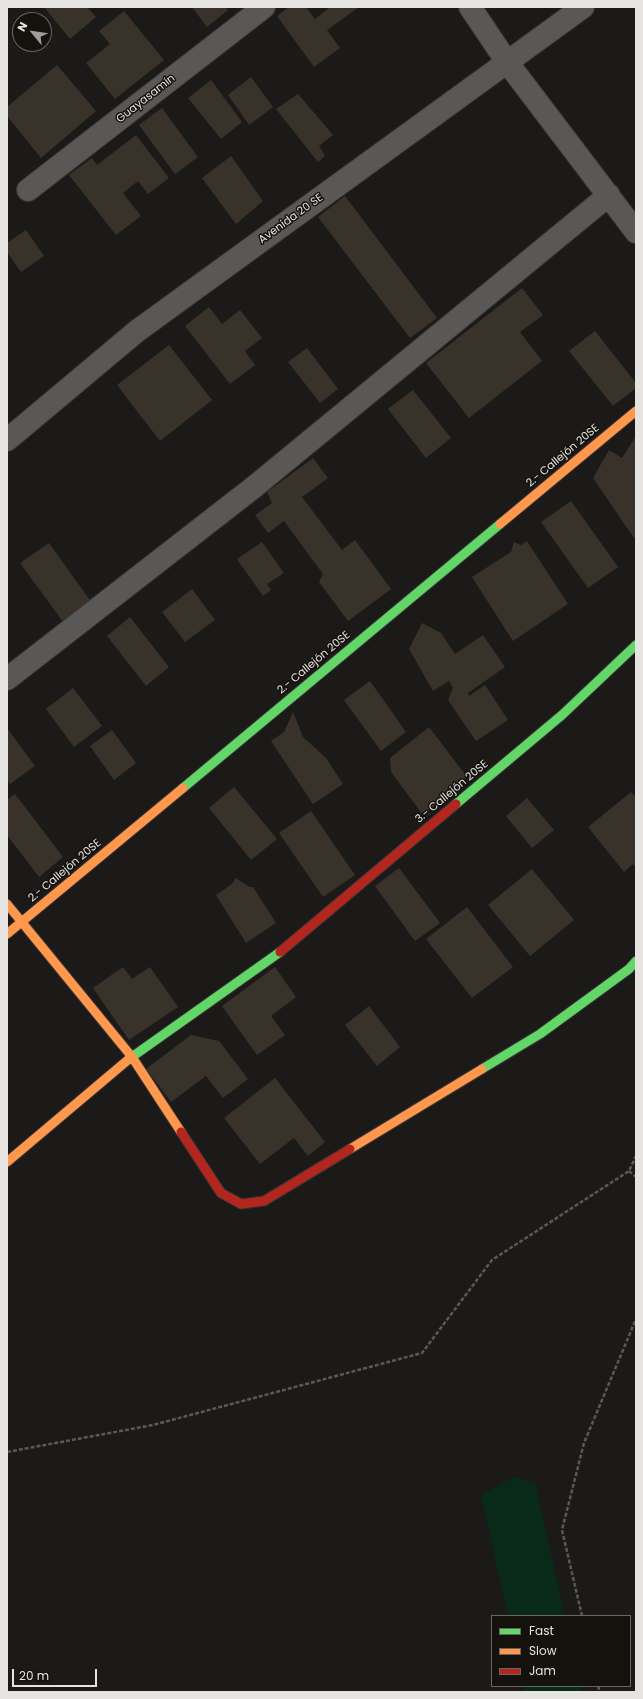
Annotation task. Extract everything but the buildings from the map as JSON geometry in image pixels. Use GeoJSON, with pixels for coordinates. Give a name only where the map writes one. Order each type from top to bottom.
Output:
{"type":"FeatureCollection","features":[{"type":"Feature","properties":{"kind":"street","name":"Guayasamín"},"geometry":{"type":"LineString","coordinates":[[28,190],[264,7]]}},
{"type":"Feature","properties":{"kind":"street"},"geometry":{"type":"LineString","coordinates":[[470,7],[507,62],[636,232]]}},
{"type":"Feature","properties":{"kind":"street","name":"Avenida 20 SE"},"geometry":{"type":"LineString","coordinates":[[7,440],[137,331],[583,7]]}},
{"type":"Feature","properties":{"kind":"street"},"geometry":{"type":"LineString","coordinates":[[7,678],[254,487],[609,195]]}},
{"type":"Feature","properties":{"kind":"street","name":"2.- Callejón 20SE"},"geometry":{"type":"LineString","coordinates":[[7,934],[636,411]]}},
{"type":"Feature","properties":{"kind":"street","name":"3.- Callejón 20SE"},"geometry":{"type":"LineString","coordinates":[[7,1162],[132,1057],[280,952],[562,716],[636,645]]}},
{"type":"Feature","properties":{"kind":"street"},"geometry":{"type":"LineString","coordinates":[[7,904],[23,921],[132,1057],[221,1193],[241,1204],[264,1201],[540,1034],[629,970],[636,961]]}},
{"type":"Feature","properties":{"kind":"path"},"geometry":{"type":"LineString","coordinates":[[7,1452],[153,1425],[422,1353],[492,1260],[628,1171],[636,1156]]}},
{"type":"Feature","properties":{"kind":"path"},"geometry":{"type":"LineString","coordinates":[[628,1171],[636,1177]]}},
{"type":"Feature","properties":{"kind":"path"},"geometry":{"type":"LineString","coordinates":[[582,1615],[562,1530],[584,1443],[636,1319]]}},
{"type":"Feature","properties":{"kind":"green space"},"geometry":{"type":"Polygon","coordinates":[[[514,1477],[535,1483],[565,1615],[508,1615],[481,1495],[514,1477]]]}},
{"type":"Feature","properties":{"kind":"green space"},"geometry":{"type":"Polygon","coordinates":[[[524,1687],[581,1687],[582,1692],[525,1692],[524,1687]]]}},
{"type":"Feature","properties":{"kind":"traffic: fast"},"geometry":{"type":"LineString","coordinates":[[183,788],[500,524]]}},
{"type":"Feature","properties":{"kind":"traffic: fast"},"geometry":{"type":"LineString","coordinates":[[456,804],[562,715],[636,645]]}},
{"type":"Feature","properties":{"kind":"traffic: fast"},"geometry":{"type":"LineString","coordinates":[[129,1059],[280,952]]}},
{"type":"Feature","properties":{"kind":"traffic: fast"},"geometry":{"type":"LineString","coordinates":[[482,1069],[540,1034],[629,969],[636,961]]}},
{"type":"Feature","properties":{"kind":"traffic: slow"},"geometry":{"type":"LineString","coordinates":[[500,524],[636,411]]}},
{"type":"Feature","properties":{"kind":"traffic: slow"},"geometry":{"type":"LineString","coordinates":[[7,934],[183,788]]}},
{"type":"Feature","properties":{"kind":"traffic: slow"},"geometry":{"type":"LineString","coordinates":[[7,904],[132,1057],[181,1132]]}},
{"type":"Feature","properties":{"kind":"traffic: slow"},"geometry":{"type":"LineString","coordinates":[[7,1162],[129,1059]]}},
{"type":"Feature","properties":{"kind":"traffic: slow"},"geometry":{"type":"LineString","coordinates":[[350,1149],[482,1069]]}},
{"type":"Feature","properties":{"kind":"traffic: jam"},"geometry":{"type":"LineString","coordinates":[[280,952],[456,804]]}},
{"type":"Feature","properties":{"kind":"traffic: jam"},"geometry":{"type":"LineString","coordinates":[[181,1132],[221,1193],[241,1204],[264,1201],[350,1149]]}}]}
